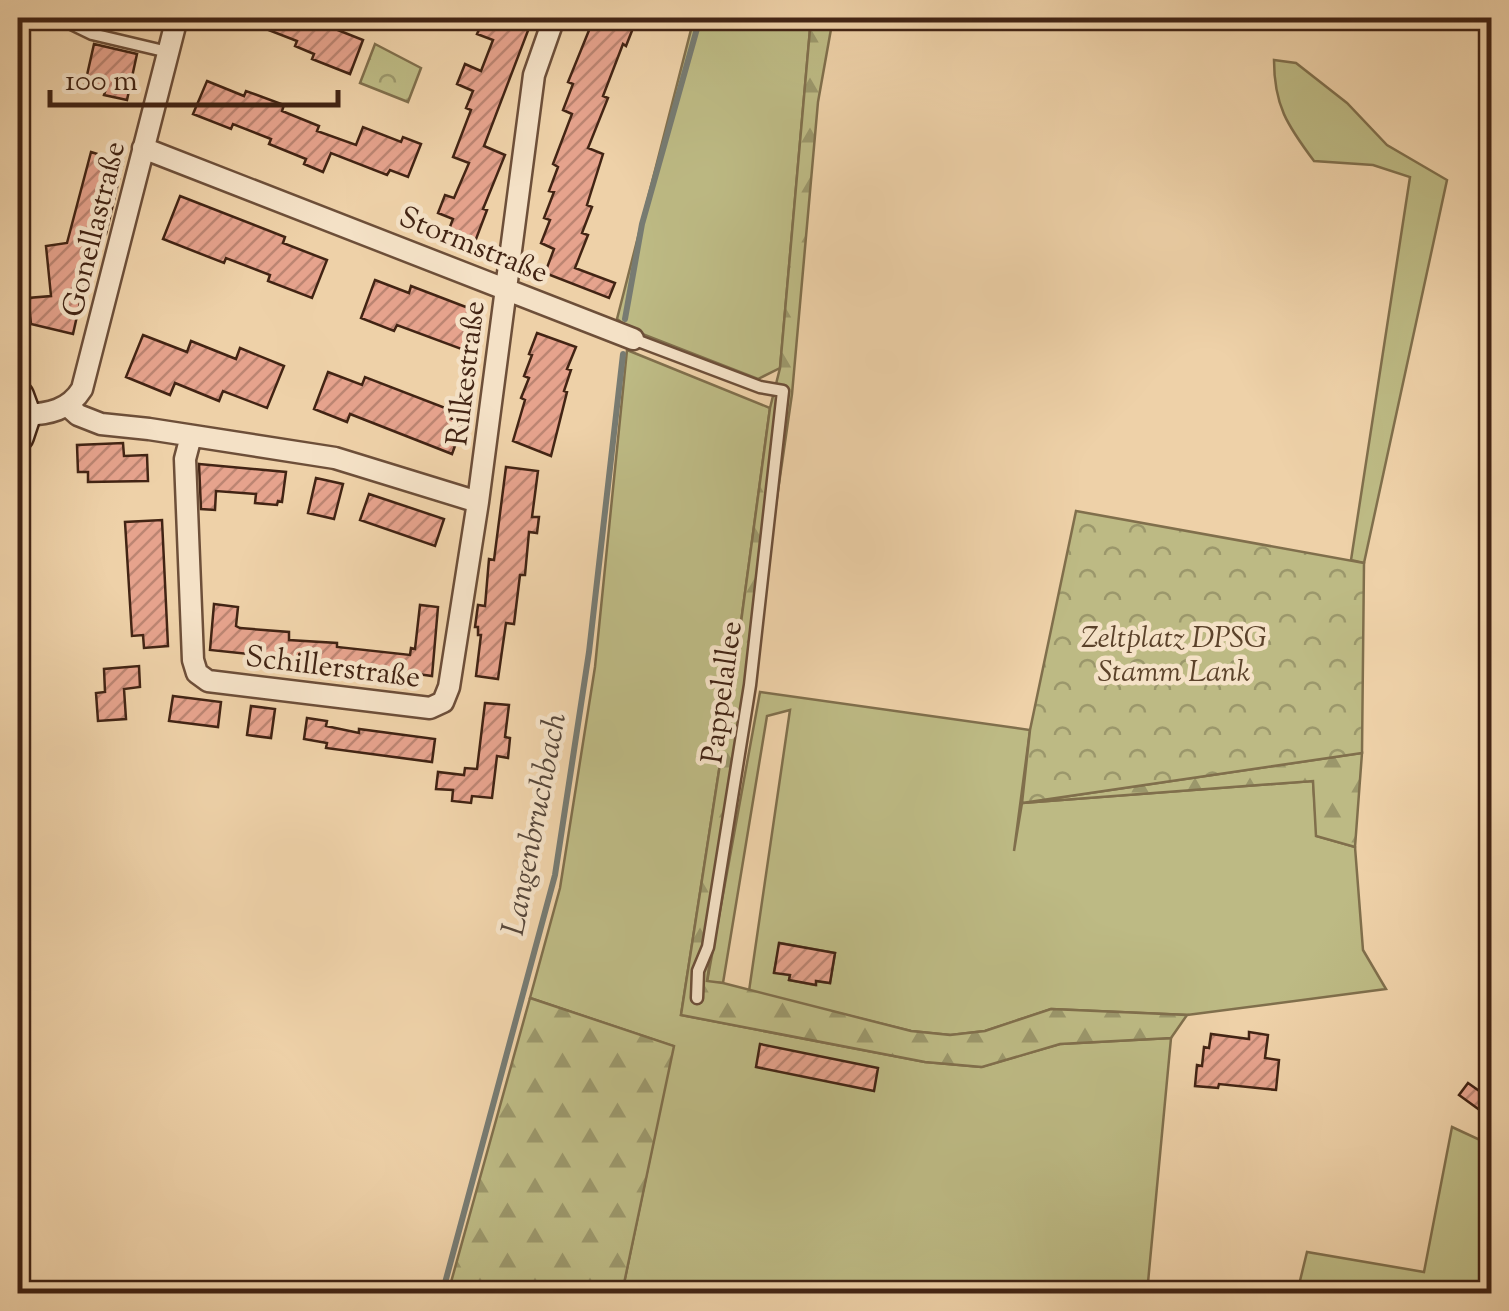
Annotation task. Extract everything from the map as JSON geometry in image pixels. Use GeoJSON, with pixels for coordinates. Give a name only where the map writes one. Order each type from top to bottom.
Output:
{"type":"FeatureCollection","features":[{"type":"Feature","properties":{"kind":"street","name":"Gonellastraße"},"geometry":{"type":"LineString","coordinates":[[68,406],[77,398],[86,378],[178,18]]}},
{"type":"Feature","properties":{"kind":"street","name":"Rilkestraße"},"geometry":{"type":"LineString","coordinates":[[478,502],[534,75],[554,18]]}},
{"type":"Feature","properties":{"kind":"street","name":"Stormstraße"},"geometry":{"type":"LineString","coordinates":[[144,148],[633,339]]}},
{"type":"Feature","properties":{"kind":"street"},"geometry":{"type":"LineString","coordinates":[[20,416],[40,415],[68,406],[78,416],[101,424],[335,458],[478,502]]}},
{"type":"Feature","properties":{"kind":"street","name":"Schillerstraße"},"geometry":{"type":"LineString","coordinates":[[191,436],[185,459],[192,660],[197,673],[208,681],[438,706],[449,686],[478,502]]}},
{"type":"Feature","properties":{"kind":"lane"},"geometry":{"type":"LineString","coordinates":[[59,18],[92,34],[168,52]]}},
{"type":"Feature","properties":{"kind":"lane","name":"Stormstraße"},"geometry":{"type":"LineString","coordinates":[[633,339],[760,388],[783,391]]}},
{"type":"Feature","properties":{"kind":"lane","name":"Pappelallee"},"geometry":{"type":"LineString","coordinates":[[697,998],[698,971],[708,947],[750,685],[783,391]]}},
{"type":"Feature","properties":{"kind":"green space"},"geometry":{"type":"Polygon","coordinates":[[[694,18],[811,18],[780,368],[758,379],[632,330],[617,319],[694,18]]]}},
{"type":"Feature","properties":{"kind":"green space"},"geometry":{"type":"Polygon","coordinates":[[[811,18],[833,18],[818,102],[792,394],[707,981],[911,1031],[950,1035],[985,1031],[1051,1009],[1187,1015],[1171,1038],[1060,1044],[982,1067],[925,1062],[681,1015],[770,408],[780,368],[811,18]]]}},
{"type":"Feature","properties":{"kind":"green space"},"geometry":{"type":"Polygon","coordinates":[[[375,44],[421,68],[408,102],[360,83],[375,44]]]}},
{"type":"Feature","properties":{"kind":"green space"},"geometry":{"type":"Polygon","coordinates":[[[1274,60],[1296,63],[1347,103],[1387,145],[1447,180],[1364,563],[1351,560],[1410,177],[1373,165],[1314,161],[1284,114],[1276,90],[1274,60]]]}},
{"type":"Feature","properties":{"kind":"green space"},"geometry":{"type":"Polygon","coordinates":[[[627,350],[770,408],[681,1015],[925,1062],[981,1067],[1060,1044],[1171,1038],[1147,1293],[622,1293],[673,1046],[530,998],[560,888],[595,667],[627,350]]]}},
{"type":"Feature","properties":{"kind":"green space","name":"Zeltplatz DPSG Stamm Lank"},"geometry":{"type":"Polygon","coordinates":[[[1076,511],[1364,563],[1362,753],[1022,803],[1030,730],[1076,511]]]}},
{"type":"Feature","properties":{"kind":"green space"},"geometry":{"type":"Polygon","coordinates":[[[760,692],[1030,730],[1014,851],[1022,803],[1313,781],[1317,836],[1355,847],[1363,950],[1386,989],[1187,1015],[1051,1009],[985,1031],[951,1035],[911,1031],[749,991],[790,710],[767,716],[723,983],[707,982],[760,692]],[[780,943],[774,972],[790,975],[789,980],[815,985],[816,981],[830,983],[835,953],[780,943]]]}},
{"type":"Feature","properties":{"kind":"green space"},"geometry":{"type":"Polygon","coordinates":[[[1362,753],[1355,847],[1316,836],[1313,781],[1022,803],[1362,753]]]}},
{"type":"Feature","properties":{"kind":"green space"},"geometry":{"type":"Polygon","coordinates":[[[530,998],[674,1046],[622,1293],[448,1293],[530,998]]]}},
{"type":"Feature","properties":{"kind":"green space"},"geometry":{"type":"Polygon","coordinates":[[[1452,1127],[1491,1145],[1491,1293],[1297,1293],[1307,1252],[1424,1272],[1452,1127]]]}},
{"type":"Feature","properties":{"kind":"building"},"geometry":{"type":"Polygon","coordinates":[[[328,18],[325,25],[363,40],[350,74],[312,59],[314,54],[295,46],[297,41],[240,19],[328,18]]]}},
{"type":"Feature","properties":{"kind":"building"},"geometry":{"type":"Polygon","coordinates":[[[484,18],[504,18],[529,28],[484,146],[505,155],[483,209],[487,210],[473,247],[446,237],[453,219],[438,213],[445,195],[454,198],[469,163],[453,157],[471,110],[466,108],[473,91],[457,84],[465,64],[481,71],[493,40],[477,34],[484,18]]]}},
{"type":"Feature","properties":{"kind":"building"},"geometry":{"type":"Polygon","coordinates":[[[594,18],[637,18],[603,96],[608,98],[588,148],[603,154],[587,205],[592,207],[582,233],[588,235],[575,268],[615,283],[609,298],[545,273],[554,249],[541,243],[550,220],[544,218],[554,192],[549,191],[558,167],[553,164],[572,114],[563,110],[573,84],[568,82],[594,18]]]}},
{"type":"Feature","properties":{"kind":"building"},"geometry":{"type":"Polygon","coordinates":[[[94,44],[137,54],[127,100],[104,95],[105,92],[85,84],[94,44]]]}},
{"type":"Feature","properties":{"kind":"building"},"geometry":{"type":"Polygon","coordinates":[[[207,81],[244,96],[246,91],[284,105],[282,111],[319,126],[317,131],[356,145],[363,127],[401,142],[403,137],[421,144],[408,177],[390,170],[387,175],[331,153],[323,172],[304,164],[306,159],[269,144],[271,139],[193,114],[207,81]]]}},
{"type":"Feature","properties":{"kind":"building"},"geometry":{"type":"Polygon","coordinates":[[[91,152],[123,162],[106,234],[96,231],[73,334],[31,324],[28,298],[51,296],[46,246],[67,243],[91,152]]]}},
{"type":"Feature","properties":{"kind":"building"},"geometry":{"type":"Polygon","coordinates":[[[180,196],[285,237],[283,243],[327,260],[312,298],[268,281],[270,275],[226,258],[224,263],[163,239],[180,196]]]}},
{"type":"Feature","properties":{"kind":"building"},"geometry":{"type":"Polygon","coordinates":[[[375,280],[409,293],[411,286],[479,312],[464,350],[397,325],[394,331],[361,318],[375,280]]]}},
{"type":"Feature","properties":{"kind":"building"},"geometry":{"type":"Polygon","coordinates":[[[537,333],[576,347],[567,369],[571,370],[564,391],[567,392],[551,456],[513,441],[529,378],[524,376],[537,333]]]}},
{"type":"Feature","properties":{"kind":"building"},"geometry":{"type":"Polygon","coordinates":[[[143,335],[187,352],[191,341],[236,359],[240,348],[284,366],[267,408],[223,391],[219,401],[175,383],[170,395],[126,377],[143,335]]]}},
{"type":"Feature","properties":{"kind":"building"},"geometry":{"type":"Polygon","coordinates":[[[328,372],[362,385],[365,377],[466,416],[452,454],[350,414],[347,422],[314,409],[328,372]]]}},
{"type":"Feature","properties":{"kind":"building"},"geometry":{"type":"Polygon","coordinates":[[[123,443],[124,456],[147,455],[148,481],[88,482],[88,472],[78,472],[77,445],[123,443]]]}},
{"type":"Feature","properties":{"kind":"building"},"geometry":{"type":"Polygon","coordinates":[[[199,464],[286,472],[282,502],[255,503],[256,494],[216,491],[215,510],[201,509],[199,464]]]}},
{"type":"Feature","properties":{"kind":"building"},"geometry":{"type":"Polygon","coordinates":[[[506,467],[538,471],[532,517],[539,517],[537,533],[529,532],[525,575],[520,575],[514,624],[506,623],[498,679],[476,676],[481,635],[475,627],[478,605],[485,606],[489,559],[494,560],[506,467]]]}},
{"type":"Feature","properties":{"kind":"building"},"geometry":{"type":"Polygon","coordinates":[[[316,478],[343,484],[334,519],[308,513],[316,478]]]}},
{"type":"Feature","properties":{"kind":"building"},"geometry":{"type":"Polygon","coordinates":[[[369,494],[444,519],[435,546],[360,520],[369,494]]]}},
{"type":"Feature","properties":{"kind":"building"},"geometry":{"type":"Polygon","coordinates":[[[162,520],[168,646],[144,648],[143,635],[132,636],[125,522],[162,520]]]}},
{"type":"Feature","properties":{"kind":"building"},"geometry":{"type":"Polygon","coordinates":[[[214,604],[238,607],[236,626],[240,628],[289,632],[289,640],[410,655],[411,648],[415,649],[420,605],[438,607],[432,676],[389,670],[388,679],[361,676],[258,663],[258,655],[210,650],[214,604]]]}},
{"type":"Feature","properties":{"kind":"building"},"geometry":{"type":"Polygon","coordinates":[[[139,666],[140,687],[124,689],[126,719],[98,721],[96,693],[105,692],[104,669],[139,666]]]}},
{"type":"Feature","properties":{"kind":"building"},"geometry":{"type":"Polygon","coordinates":[[[173,696],[221,702],[218,727],[169,721],[173,696]]]}},
{"type":"Feature","properties":{"kind":"building"},"geometry":{"type":"Polygon","coordinates":[[[485,703],[509,705],[505,737],[510,738],[508,758],[497,756],[492,798],[472,796],[471,803],[452,801],[453,790],[436,789],[438,772],[464,775],[465,768],[477,769],[485,703]]]}},
{"type":"Feature","properties":{"kind":"building"},"geometry":{"type":"Polygon","coordinates":[[[251,706],[275,709],[271,738],[247,735],[251,706]]]}},
{"type":"Feature","properties":{"kind":"building"},"geometry":{"type":"Polygon","coordinates":[[[307,718],[359,733],[359,729],[435,739],[432,762],[326,748],[327,743],[304,739],[307,718]]]}},
{"type":"Feature","properties":{"kind":"building"},"geometry":{"type":"Polygon","coordinates":[[[779,943],[835,953],[830,983],[816,981],[816,985],[774,973],[779,943]]]}},
{"type":"Feature","properties":{"kind":"building"},"geometry":{"type":"Polygon","coordinates":[[[1249,1032],[1268,1035],[1265,1058],[1279,1060],[1276,1090],[1219,1084],[1218,1088],[1195,1086],[1197,1065],[1202,1066],[1204,1047],[1209,1048],[1211,1034],[1249,1039],[1249,1032]]]}},
{"type":"Feature","properties":{"kind":"building"},"geometry":{"type":"Polygon","coordinates":[[[760,1044],[878,1068],[874,1091],[756,1067],[760,1044]]]}},
{"type":"Feature","properties":{"kind":"building"},"geometry":{"type":"Polygon","coordinates":[[[1468,1083],[1492,1100],[1492,1119],[1459,1095],[1468,1083]]]}},
{"type":"Feature","properties":{"kind":"waterway","name":"Langenbruchbach"},"geometry":{"type":"LineString","coordinates":[[625,319],[642,224],[700,18]]}},
{"type":"Feature","properties":{"kind":"waterway","name":"Langenbruchbach"},"geometry":{"type":"LineString","coordinates":[[442,1294],[555,875],[589,652],[623,354]]}}]}
